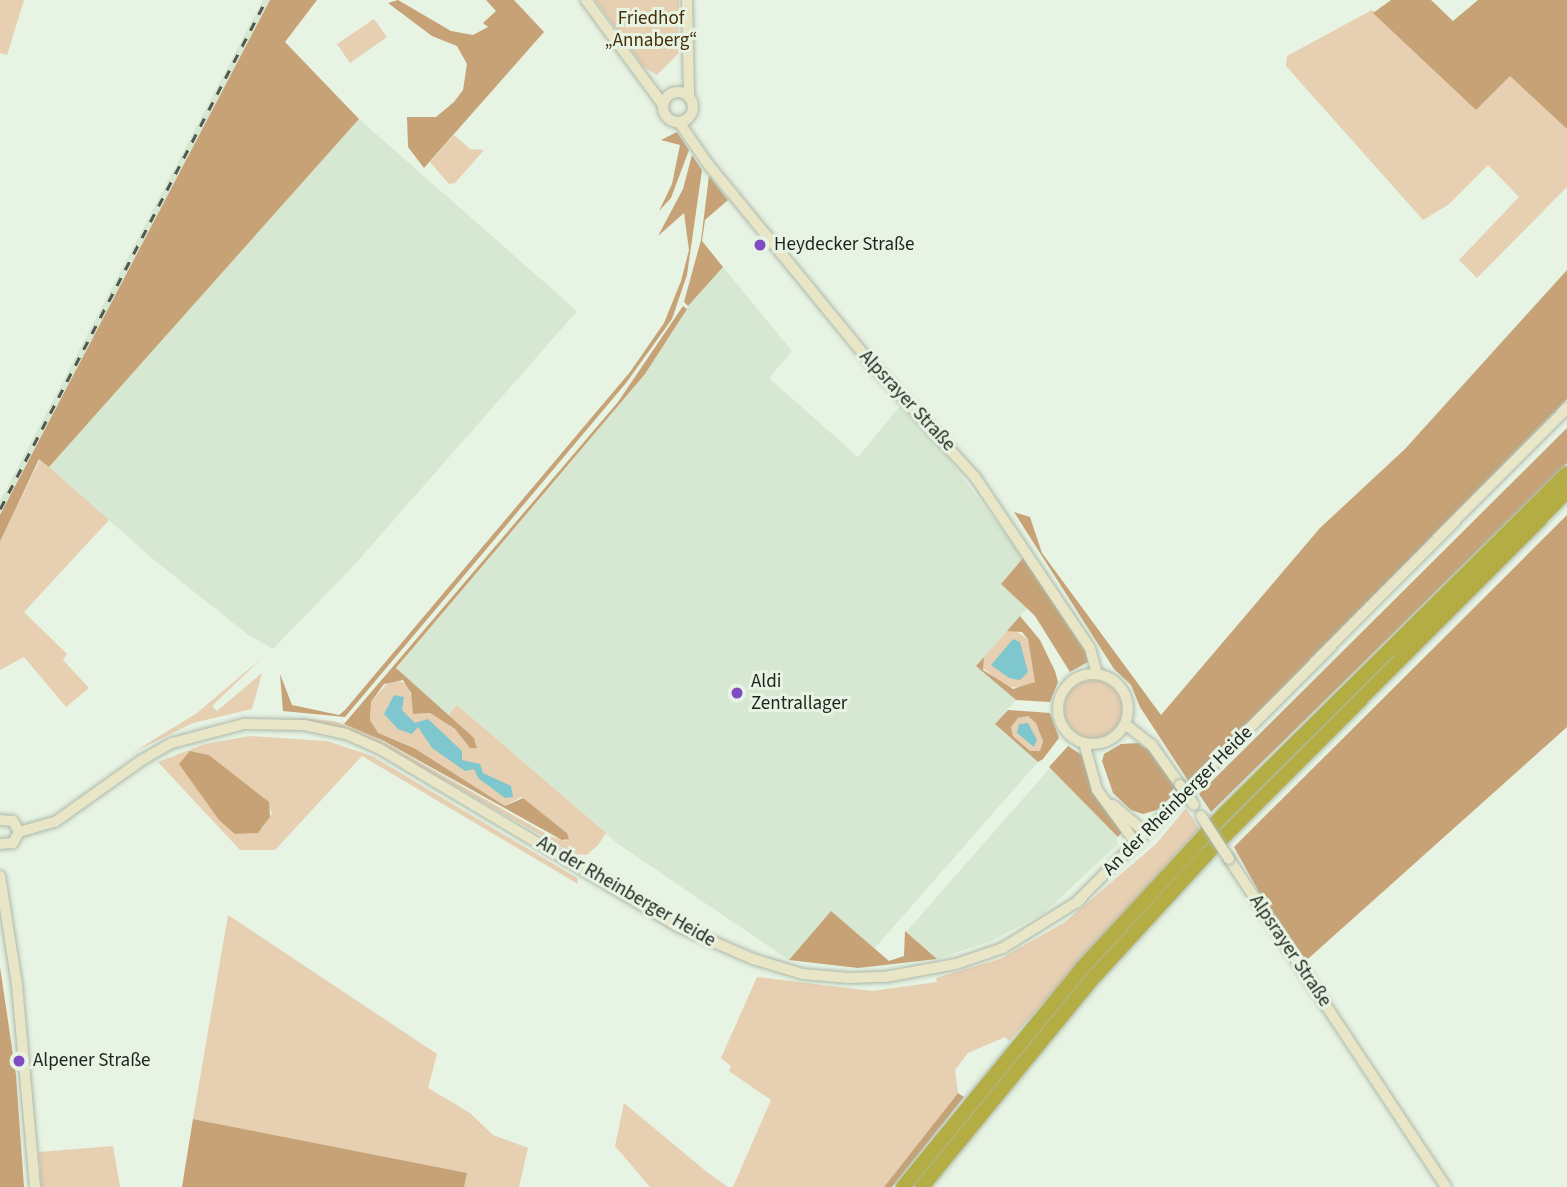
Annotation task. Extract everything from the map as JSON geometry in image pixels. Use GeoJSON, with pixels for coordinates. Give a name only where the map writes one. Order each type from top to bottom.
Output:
{"type":"FeatureCollection","features":[{"type":"Feature","properties":{"kind":"highway"},"geometry":{"type":"LineString","coordinates":[[903,1187],[1082,968],[1226,813],[1567,473]]}},
{"type":"Feature","properties":{"kind":"highway"},"geometry":{"type":"LineString","coordinates":[[922,1187],[1095,976],[1206,855],[1567,492]]}},
{"type":"Feature","properties":{"kind":"street"},"geometry":{"type":"LineString","coordinates":[[586,0],[663,105],[667,118],[679,122],[690,116],[687,0]]}},
{"type":"Feature","properties":{"kind":"street"},"geometry":{"type":"LineString","coordinates":[[663,105],[682,83],[689,43]]}},
{"type":"Feature","properties":{"kind":"street"},"geometry":{"type":"LineString","coordinates":[[645,80],[689,97]]}},
{"type":"Feature","properties":{"kind":"street","name":"Alpsrayer Straße"},"geometry":{"type":"LineString","coordinates":[[690,116],[695,141]]}},
{"type":"Feature","properties":{"kind":"street","name":"Alpsrayer Straße"},"geometry":{"type":"LineString","coordinates":[[679,122],[695,141],[708,164],[870,362],[975,477],[1090,648],[1097,674]]}},
{"type":"Feature","properties":{"kind":"street","name":"An der Rheinberger Heide"},"geometry":{"type":"LineString","coordinates":[[19,832],[55,822],[142,760],[183,740],[244,724],[311,727],[380,749],[714,944],[803,974],[849,978],[923,971],[1003,948],[1077,902],[1567,408]]}},
{"type":"Feature","properties":{"kind":"street"},"geometry":{"type":"LineString","coordinates":[[1097,674],[1113,681],[1125,695],[1125,724],[1116,735],[1098,744],[1084,743],[1064,727],[1059,702],[1073,681],[1097,674]]}},
{"type":"Feature","properties":{"kind":"street","name":"Alpsrayer Straße"},"geometry":{"type":"LineString","coordinates":[[1125,724],[1151,744],[1194,805],[1446,1187]]}},
{"type":"Feature","properties":{"kind":"street"},"geometry":{"type":"LineString","coordinates":[[1084,743],[1097,790],[1136,843]]}},
{"type":"Feature","properties":{"kind":"street"},"geometry":{"type":"LineString","coordinates":[[1098,744],[1096,769],[1104,794],[1146,833]]}},
{"type":"Feature","properties":{"kind":"street"},"geometry":{"type":"LineString","coordinates":[[0,820],[13,821],[19,832],[13,843],[0,847]]}},
{"type":"Feature","properties":{"kind":"street"},"geometry":{"type":"LineString","coordinates":[[0,876],[17,985],[35,1187]]}},
{"type":"Feature","properties":{"kind":"shaded area"},"geometry":{"type":"Polygon","coordinates":[[[263,0],[270,0],[0,515],[0,501],[263,0]]]}},
{"type":"Feature","properties":{"kind":"shaded area"},"geometry":{"type":"Polygon","coordinates":[[[270,0],[317,0],[285,42],[359,119],[49,467],[39,459],[0,542],[0,515],[270,0]]]}},
{"type":"Feature","properties":{"kind":"shaded area"},"geometry":{"type":"Polygon","coordinates":[[[398,0],[451,31],[473,35],[488,27],[483,23],[496,11],[486,0],[514,0],[544,32],[424,168],[408,147],[407,117],[436,117],[454,102],[463,90],[467,64],[457,46],[432,36],[388,3],[398,0]]]}},
{"type":"Feature","properties":{"kind":"shaded area"},"geometry":{"type":"Polygon","coordinates":[[[1391,0],[1431,0],[1453,21],[1478,0],[1567,0],[1567,129],[1510,76],[1476,110],[1373,13],[1391,0]]]}},
{"type":"Feature","properties":{"kind":"shaded area"},"geometry":{"type":"Polygon","coordinates":[[[359,119],[577,311],[357,562],[273,649],[247,634],[153,559],[49,467],[359,119]]]}},
{"type":"Feature","properties":{"kind":"shaded area"},"geometry":{"type":"Polygon","coordinates":[[[677,132],[689,150],[671,198],[659,211],[672,184],[680,145],[661,140],[677,132]]]}},
{"type":"Feature","properties":{"kind":"shaded area"},"geometry":{"type":"Polygon","coordinates":[[[692,155],[702,170],[687,275],[672,319],[626,383],[345,717],[283,711],[280,674],[292,705],[339,715],[345,710],[630,372],[664,323],[681,281],[689,250],[684,213],[658,236],[683,189],[692,155]]]}},
{"type":"Feature","properties":{"kind":"shaded area"},"geometry":{"type":"Polygon","coordinates":[[[709,176],[728,200],[705,220],[702,241],[723,267],[688,306],[684,302],[701,240],[709,176]]]}},
{"type":"Feature","properties":{"kind":"shaded area"},"geometry":{"type":"Polygon","coordinates":[[[723,267],[792,351],[769,378],[858,457],[900,406],[940,448],[1023,558],[1001,584],[1027,608],[977,666],[1016,700],[995,724],[1038,762],[874,949],[831,911],[789,960],[618,844],[457,705],[446,718],[396,669],[645,374],[688,306],[723,267]]]}},
{"type":"Feature","properties":{"kind":"shaded area"},"geometry":{"type":"Polygon","coordinates":[[[1567,270],[1567,399],[1189,782],[1140,707],[1131,685],[1114,669],[1014,512],[1030,517],[1042,553],[1161,715],[1320,528],[1405,449],[1567,270]]]}},
{"type":"Feature","properties":{"kind":"shaded area"},"geometry":{"type":"Polygon","coordinates":[[[683,306],[687,309],[645,374],[396,668],[474,738],[477,748],[470,748],[455,729],[430,713],[413,714],[411,693],[403,680],[384,684],[371,702],[370,720],[378,733],[414,748],[505,806],[523,798],[567,833],[569,839],[562,840],[382,740],[344,724],[618,402],[683,306]]]}},
{"type":"Feature","properties":{"kind":"shaded area"},"geometry":{"type":"Polygon","coordinates":[[[1567,428],[1567,463],[1211,812],[1199,794],[1567,428]]]}},
{"type":"Feature","properties":{"kind":"shaded area"},"geometry":{"type":"Polygon","coordinates":[[[1567,515],[1567,727],[1300,966],[1234,847],[1567,515]]]}},
{"type":"Feature","properties":{"kind":"shaded area"},"geometry":{"type":"Polygon","coordinates":[[[1023,558],[1085,651],[1088,662],[1070,672],[1035,616],[1001,584],[1023,558]]]}},
{"type":"Feature","properties":{"kind":"shaded area"},"geometry":{"type":"Polygon","coordinates":[[[1020,616],[1040,640],[1055,671],[1058,682],[1050,702],[1016,700],[976,666],[984,657],[983,670],[1013,689],[1035,682],[1028,639],[1022,632],[1007,631],[1020,616]]]}},
{"type":"Feature","properties":{"kind":"shaded area"},"geometry":{"type":"Polygon","coordinates":[[[1008,710],[1050,713],[1059,738],[1038,762],[995,724],[1008,710]],[[1028,716],[1018,718],[1011,727],[1013,736],[1030,751],[1040,751],[1043,741],[1036,723],[1028,716]]]}},
{"type":"Feature","properties":{"kind":"shaded area"},"geometry":{"type":"Polygon","coordinates":[[[1138,743],[1151,752],[1178,790],[1157,810],[1143,814],[1131,810],[1113,793],[1102,761],[1104,754],[1121,744],[1138,743]]]}},
{"type":"Feature","properties":{"kind":"shaded area"},"geometry":{"type":"Polygon","coordinates":[[[1068,746],[1085,757],[1122,832],[1118,837],[1049,767],[1068,746]]]}},
{"type":"Feature","properties":{"kind":"shaded area"},"geometry":{"type":"Polygon","coordinates":[[[190,751],[209,755],[269,802],[270,817],[258,833],[235,834],[219,820],[179,764],[190,751]]]}},
{"type":"Feature","properties":{"kind":"shaded area"},"geometry":{"type":"Polygon","coordinates":[[[1050,768],[1115,830],[1118,844],[1044,913],[991,941],[937,959],[906,932],[1050,768]]]}},
{"type":"Feature","properties":{"kind":"shaded area"},"geometry":{"type":"Polygon","coordinates":[[[831,911],[889,961],[904,956],[905,931],[937,959],[858,968],[789,960],[831,911]]]}},
{"type":"Feature","properties":{"kind":"shaded area"},"geometry":{"type":"Polygon","coordinates":[[[0,967],[16,1075],[24,1187],[0,1187],[0,967]]]}},
{"type":"Feature","properties":{"kind":"shaded area"},"geometry":{"type":"Polygon","coordinates":[[[958,1093],[964,1097],[892,1187],[884,1187],[958,1093]]]}},
{"type":"Feature","properties":{"kind":"shaded area"},"geometry":{"type":"Polygon","coordinates":[[[193,1119],[467,1173],[464,1187],[182,1187],[193,1119]]]}},
{"type":"Feature","properties":{"kind":"green space"},"geometry":{"type":"Polygon","coordinates":[[[0,0],[24,0],[7,55],[0,53],[0,0]]]}},
{"type":"Feature","properties":{"kind":"green space","name":"Friedhof „Annaberg“"},"geometry":{"type":"Polygon","coordinates":[[[595,0],[679,0],[678,54],[657,75],[644,67],[595,0]]]}},
{"type":"Feature","properties":{"kind":"green space"},"geometry":{"type":"Polygon","coordinates":[[[1372,10],[1476,110],[1510,75],[1567,129],[1567,187],[1477,278],[1459,260],[1519,197],[1488,165],[1448,205],[1423,220],[1286,66],[1287,56],[1372,10]]]}},
{"type":"Feature","properties":{"kind":"green space"},"geometry":{"type":"Polygon","coordinates":[[[374,19],[387,37],[350,63],[337,44],[374,19]]]}},
{"type":"Feature","properties":{"kind":"green space"},"geometry":{"type":"Polygon","coordinates":[[[454,135],[470,149],[484,150],[455,183],[449,184],[430,162],[454,135]]]}},
{"type":"Feature","properties":{"kind":"green space"},"geometry":{"type":"Polygon","coordinates":[[[40,459],[109,520],[24,612],[67,654],[63,660],[89,688],[66,707],[24,657],[0,670],[0,542],[40,459]]]}},
{"type":"Feature","properties":{"kind":"green space"},"geometry":{"type":"Polygon","coordinates":[[[1014,630],[1028,639],[1035,664],[1035,681],[1027,688],[1006,687],[982,667],[984,657],[1007,631],[1014,630]]]}},
{"type":"Feature","properties":{"kind":"green space"},"geometry":{"type":"Polygon","coordinates":[[[262,658],[212,706],[217,711],[262,673],[252,709],[193,723],[132,753],[197,713],[262,658]]]}},
{"type":"Feature","properties":{"kind":"green space"},"geometry":{"type":"Polygon","coordinates":[[[390,680],[407,683],[416,714],[430,713],[455,729],[470,748],[477,747],[474,738],[446,718],[457,705],[606,833],[598,845],[587,855],[574,854],[375,741],[299,718],[333,721],[368,733],[550,836],[567,841],[565,831],[521,797],[505,806],[408,745],[377,733],[370,720],[371,702],[390,680]]]}},
{"type":"Feature","properties":{"kind":"green space"},"geometry":{"type":"Polygon","coordinates":[[[1093,680],[1104,682],[1117,693],[1122,709],[1120,720],[1109,733],[1093,738],[1082,736],[1069,725],[1064,709],[1066,698],[1077,685],[1093,680]]]}},
{"type":"Feature","properties":{"kind":"green space"},"geometry":{"type":"Polygon","coordinates":[[[1028,716],[1036,722],[1043,741],[1040,751],[1030,751],[1013,736],[1011,727],[1018,718],[1028,716]]]}},
{"type":"Feature","properties":{"kind":"green space"},"geometry":{"type":"Polygon","coordinates":[[[250,736],[327,741],[372,756],[577,878],[578,884],[362,756],[275,850],[240,850],[158,762],[205,744],[250,736]],[[190,751],[262,829],[272,813],[264,798],[209,755],[190,751]]]}},
{"type":"Feature","properties":{"kind":"green space"},"geometry":{"type":"Polygon","coordinates":[[[1186,808],[1199,829],[1009,1041],[1005,1037],[968,1053],[955,1070],[958,1093],[884,1187],[733,1187],[771,1100],[729,1071],[731,1066],[721,1058],[757,977],[872,991],[937,982],[936,978],[1000,959],[1065,922],[1156,844],[1186,808]]]}},
{"type":"Feature","properties":{"kind":"green space"},"geometry":{"type":"Polygon","coordinates":[[[228,915],[437,1054],[428,1088],[470,1113],[493,1135],[528,1148],[519,1187],[464,1187],[466,1173],[193,1119],[228,915]]]}},
{"type":"Feature","properties":{"kind":"green space"},"geometry":{"type":"Polygon","coordinates":[[[624,1103],[728,1187],[650,1187],[615,1146],[624,1103]]]}},
{"type":"Feature","properties":{"kind":"green space"},"geometry":{"type":"Polygon","coordinates":[[[113,1146],[120,1187],[41,1187],[39,1152],[113,1146]]]}},
{"type":"Feature","properties":{"kind":"water"},"geometry":{"type":"Polygon","coordinates":[[[1013,639],[1020,642],[1028,672],[1020,680],[1009,678],[991,665],[1013,639]]]}},
{"type":"Feature","properties":{"kind":"water"},"geometry":{"type":"Polygon","coordinates":[[[394,695],[404,697],[402,710],[415,723],[428,719],[462,751],[462,760],[480,764],[483,773],[511,786],[513,797],[505,798],[478,778],[474,769],[465,771],[432,748],[418,727],[412,734],[398,729],[384,714],[394,695]]]}},
{"type":"Feature","properties":{"kind":"water"},"geometry":{"type":"Polygon","coordinates":[[[1028,723],[1037,740],[1034,747],[1017,733],[1019,724],[1028,723]]]}},
{"type":"Feature","properties":{"kind":"railway"},"geometry":{"type":"LineString","coordinates":[[0,509],[266,0]]}},
{"type":"Feature","properties":{"kind":"place","name":"Heydecker Straße"},"geometry":{"type":"Point","coordinates":[760,245]}},
{"type":"Feature","properties":{"kind":"place","name":"Aldi Zentrallager"},"geometry":{"type":"Point","coordinates":[737,693]}},
{"type":"Feature","properties":{"kind":"place","name":"Alpener Straße"},"geometry":{"type":"Point","coordinates":[19,1061]}}]}
